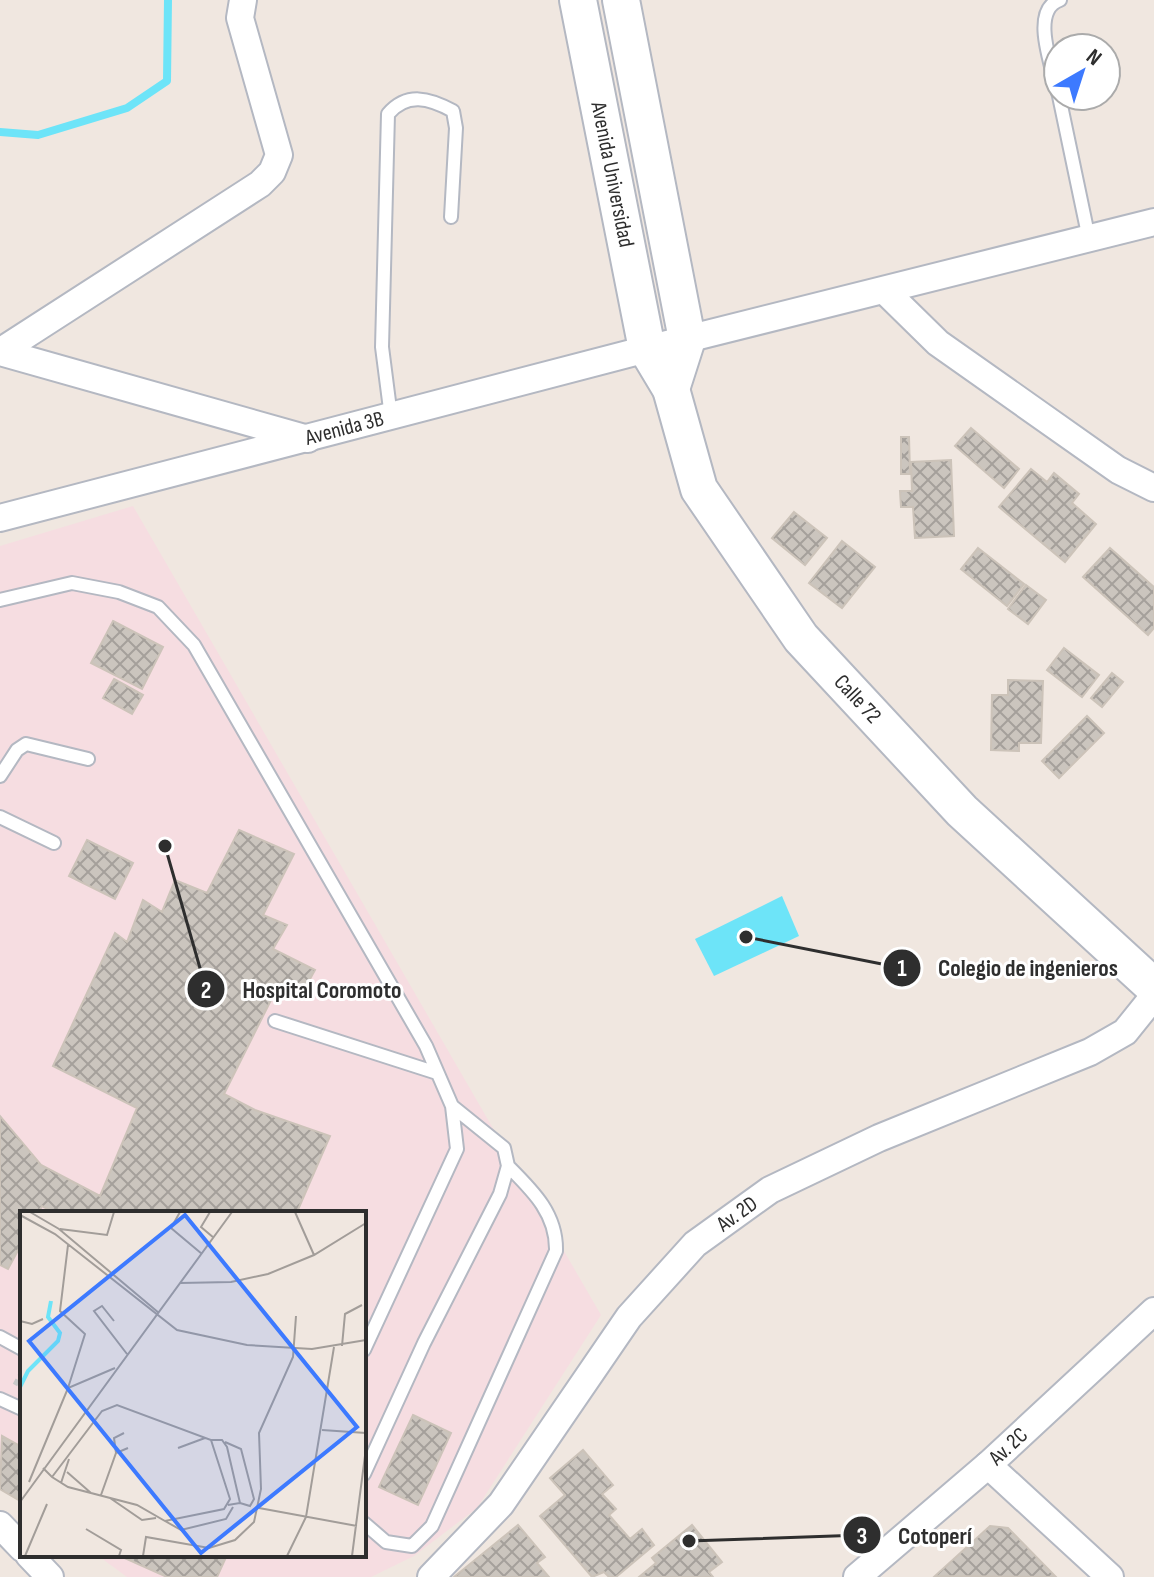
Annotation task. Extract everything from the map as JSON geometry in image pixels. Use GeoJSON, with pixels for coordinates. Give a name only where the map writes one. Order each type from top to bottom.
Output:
{"type":"FeatureCollection","features":[{"type":"Feature","properties":{"kind":"street"},"geometry":{"type":"LineString","coordinates":[[0,351],[260,184],[272,172],[279,155],[240,18],[243,0]]}},
{"type":"Feature","properties":{"kind":"street","name":"Avenida Universidad"},"geometry":{"type":"LineString","coordinates":[[578,0],[647,349]]}},
{"type":"Feature","properties":{"kind":"street","name":"Avenida Universidad"},"geometry":{"type":"LineString","coordinates":[[621,0],[687,339]]}},
{"type":"Feature","properties":{"kind":"street","name":"Avenida 3B"},"geometry":{"type":"LineString","coordinates":[[0,518],[647,349],[886,292],[1154,222]]}},
{"type":"Feature","properties":{"kind":"street"},"geometry":{"type":"LineString","coordinates":[[886,292],[938,343],[1118,470],[1154,488]]}},
{"type":"Feature","properties":{"kind":"street"},"geometry":{"type":"LineString","coordinates":[[671,389],[687,339]]}},
{"type":"Feature","properties":{"kind":"street","name":"Calle 72"},"geometry":{"type":"LineString","coordinates":[[647,349],[671,389],[699,489],[801,638],[962,811],[1154,987]]}},
{"type":"Feature","properties":{"kind":"street"},"geometry":{"type":"LineString","coordinates":[[0,351],[308,439]]}},
{"type":"Feature","properties":{"kind":"street","name":"Av. 2D"},"geometry":{"type":"LineString","coordinates":[[431,1577],[501,1504],[629,1317],[695,1244],[770,1190],[879,1138],[1090,1052],[1125,1032],[1154,996]]}},
{"type":"Feature","properties":{"kind":"street","name":"Av. 2C"},"geometry":{"type":"LineString","coordinates":[[857,1577],[988,1465],[1154,1311]]}},
{"type":"Feature","properties":{"kind":"street"},"geometry":{"type":"LineString","coordinates":[[988,1465],[1110,1577]]}},
{"type":"Feature","properties":{"kind":"street"},"geometry":{"type":"LineString","coordinates":[[0,1525],[20,1546]]}},
{"type":"Feature","properties":{"kind":"street"},"geometry":{"type":"LineString","coordinates":[[31,1557],[50,1577]]}},
{"type":"Feature","properties":{"kind":"lane"},"geometry":{"type":"LineString","coordinates":[[1045,32],[1045,12],[1052,3],[1060,0]]}},
{"type":"Feature","properties":{"kind":"lane"},"geometry":{"type":"LineString","coordinates":[[391,417],[383,332],[388,114],[397,104],[412,98],[436,102],[453,111],[456,128],[451,217]]}},
{"type":"Feature","properties":{"kind":"lane"},"geometry":{"type":"LineString","coordinates":[[1062,112],[1089,239]]}},
{"type":"Feature","properties":{"kind":"lane"},"geometry":{"type":"LineString","coordinates":[[0,600],[72,583],[119,592],[158,607],[194,645],[426,1046],[452,1106],[457,1149],[366,1346]]}},
{"type":"Feature","properties":{"kind":"lane"},"geometry":{"type":"LineString","coordinates":[[0,776],[17,750],[26,744],[88,759]]}},
{"type":"Feature","properties":{"kind":"lane"},"geometry":{"type":"LineString","coordinates":[[0,817],[54,843]]}},
{"type":"Feature","properties":{"kind":"lane"},"geometry":{"type":"LineString","coordinates":[[275,1021],[437,1073]]}},
{"type":"Feature","properties":{"kind":"lane"},"geometry":{"type":"LineString","coordinates":[[366,1470],[424,1343],[500,1194],[508,1166],[504,1148],[452,1106]]}},
{"type":"Feature","properties":{"kind":"lane"},"geometry":{"type":"LineString","coordinates":[[366,1525],[386,1542],[412,1546],[432,1526],[556,1251],[557,1230],[537,1195],[508,1166]]}},
{"type":"Feature","properties":{"kind":"lane"},"geometry":{"type":"LineString","coordinates":[[0,1337],[20,1348]]}},
{"type":"Feature","properties":{"kind":"lane"},"geometry":{"type":"LineString","coordinates":[[0,1399],[20,1408]]}},
{"type":"Feature","properties":{"kind":"shaded area"},"geometry":{"type":"Polygon","coordinates":[[[133,506],[601,1315],[477,1508],[414,1556],[371,1577],[127,1577],[100,1557],[366,1557],[366,1211],[20,1211],[20,1495],[0,1480],[0,546],[133,506]]]}},
{"type":"Feature","properties":{"kind":"water"},"geometry":{"type":"Polygon","coordinates":[[[782,896],[799,936],[714,976],[695,939],[782,896]]]}},
{"type":"Feature","properties":{"kind":"building"},"geometry":{"type":"Polygon","coordinates":[[[971,428],[1019,469],[1004,488],[955,446],[971,428]]]}},
{"type":"Feature","properties":{"kind":"building"},"geometry":{"type":"Polygon","coordinates":[[[901,437],[909,437],[910,474],[901,474],[901,437]]]}},
{"type":"Feature","properties":{"kind":"building"},"geometry":{"type":"Polygon","coordinates":[[[951,460],[954,536],[915,538],[913,507],[901,507],[900,491],[912,491],[911,462],[951,460]]]}},
{"type":"Feature","properties":{"kind":"building"},"geometry":{"type":"Polygon","coordinates":[[[1031,469],[1047,482],[1054,473],[1079,494],[1072,503],[1096,524],[1065,562],[999,507],[1031,469]]]}},
{"type":"Feature","properties":{"kind":"building"},"geometry":{"type":"Polygon","coordinates":[[[794,512],[827,538],[805,565],[772,538],[794,512]]]}},
{"type":"Feature","properties":{"kind":"building"},"geometry":{"type":"Polygon","coordinates":[[[842,541],[875,567],[842,608],[809,583],[842,541]]]}},
{"type":"Feature","properties":{"kind":"building"},"geometry":{"type":"Polygon","coordinates":[[[978,548],[1024,584],[1007,606],[961,569],[978,548]]]}},
{"type":"Feature","properties":{"kind":"building"},"geometry":{"type":"Polygon","coordinates":[[[1110,548],[1154,587],[1154,628],[1148,635],[1083,577],[1110,548]]]}},
{"type":"Feature","properties":{"kind":"building"},"geometry":{"type":"Polygon","coordinates":[[[1026,585],[1046,600],[1028,624],[1008,609],[1026,585]]]}},
{"type":"Feature","properties":{"kind":"building"},"geometry":{"type":"Polygon","coordinates":[[[113,621],[163,647],[142,689],[91,663],[113,621]]]}},
{"type":"Feature","properties":{"kind":"building"},"geometry":{"type":"Polygon","coordinates":[[[1064,648],[1099,675],[1082,697],[1047,670],[1064,648]]]}},
{"type":"Feature","properties":{"kind":"building"},"geometry":{"type":"Polygon","coordinates":[[[1112,673],[1123,682],[1102,707],[1091,698],[1112,673]]]}},
{"type":"Feature","properties":{"kind":"building"},"geometry":{"type":"Polygon","coordinates":[[[114,679],[143,695],[132,714],[103,698],[114,679]]]}},
{"type":"Feature","properties":{"kind":"building"},"geometry":{"type":"Polygon","coordinates":[[[1008,680],[1043,681],[1041,743],[1019,743],[1019,751],[991,750],[992,695],[1008,695],[1008,680]]]}},
{"type":"Feature","properties":{"kind":"building"},"geometry":{"type":"Polygon","coordinates":[[[1087,716],[1104,733],[1059,778],[1042,761],[1087,716]]]}},
{"type":"Feature","properties":{"kind":"building"},"geometry":{"type":"Polygon","coordinates":[[[239,830],[294,854],[263,915],[287,925],[273,949],[315,970],[299,999],[278,986],[224,1094],[255,1110],[330,1136],[297,1211],[51,1211],[42,1206],[39,1211],[20,1211],[20,1247],[8,1269],[0,1265],[0,1116],[41,1165],[100,1196],[137,1108],[53,1066],[115,933],[127,942],[143,900],[162,912],[175,880],[207,893],[239,830]]]}},
{"type":"Feature","properties":{"kind":"building"},"geometry":{"type":"Polygon","coordinates":[[[87,840],[133,863],[115,899],[69,876],[87,840]]]}},
{"type":"Feature","properties":{"kind":"building"},"geometry":{"type":"Polygon","coordinates":[[[413,1415],[451,1433],[418,1505],[379,1487],[413,1415]]]}},
{"type":"Feature","properties":{"kind":"building"},"geometry":{"type":"Polygon","coordinates":[[[2,1436],[20,1446],[20,1501],[0,1489],[2,1436]]]}},
{"type":"Feature","properties":{"kind":"building"},"geometry":{"type":"Polygon","coordinates":[[[583,1450],[613,1485],[602,1494],[616,1509],[609,1515],[630,1539],[642,1529],[654,1545],[616,1577],[609,1577],[604,1572],[592,1577],[540,1516],[565,1495],[550,1478],[583,1450]]]}},
{"type":"Feature","properties":{"kind":"building"},"geometry":{"type":"Polygon","coordinates":[[[518,1525],[545,1557],[537,1563],[549,1577],[454,1577],[518,1525]]]}},
{"type":"Feature","properties":{"kind":"building"},"geometry":{"type":"Polygon","coordinates":[[[692,1525],[722,1562],[709,1572],[713,1577],[639,1577],[656,1563],[652,1558],[692,1525]]]}},
{"type":"Feature","properties":{"kind":"building"},"geometry":{"type":"Polygon","coordinates":[[[990,1526],[1008,1528],[1056,1577],[935,1576],[990,1526]]]}},
{"type":"Feature","properties":{"kind":"building"},"geometry":{"type":"Polygon","coordinates":[[[122,1557],[226,1557],[217,1577],[167,1577],[122,1557]]]}},
{"type":"Feature","properties":{"kind":"waterway"},"geometry":{"type":"LineString","coordinates":[[0,132],[38,135],[127,108],[167,81],[168,0]]}},
{"type":"Feature","properties":{"kind":"place","name":"Hospital Coromoto"},"geometry":{"type":"Point","coordinates":[165,846]}},
{"type":"Feature","properties":{"kind":"place","name":"Colegio de ingenieros"},"geometry":{"type":"Point","coordinates":[746,937]}},
{"type":"Feature","properties":{"kind":"place","name":"Cotoperí"},"geometry":{"type":"Point","coordinates":[689,1541]}}]}
